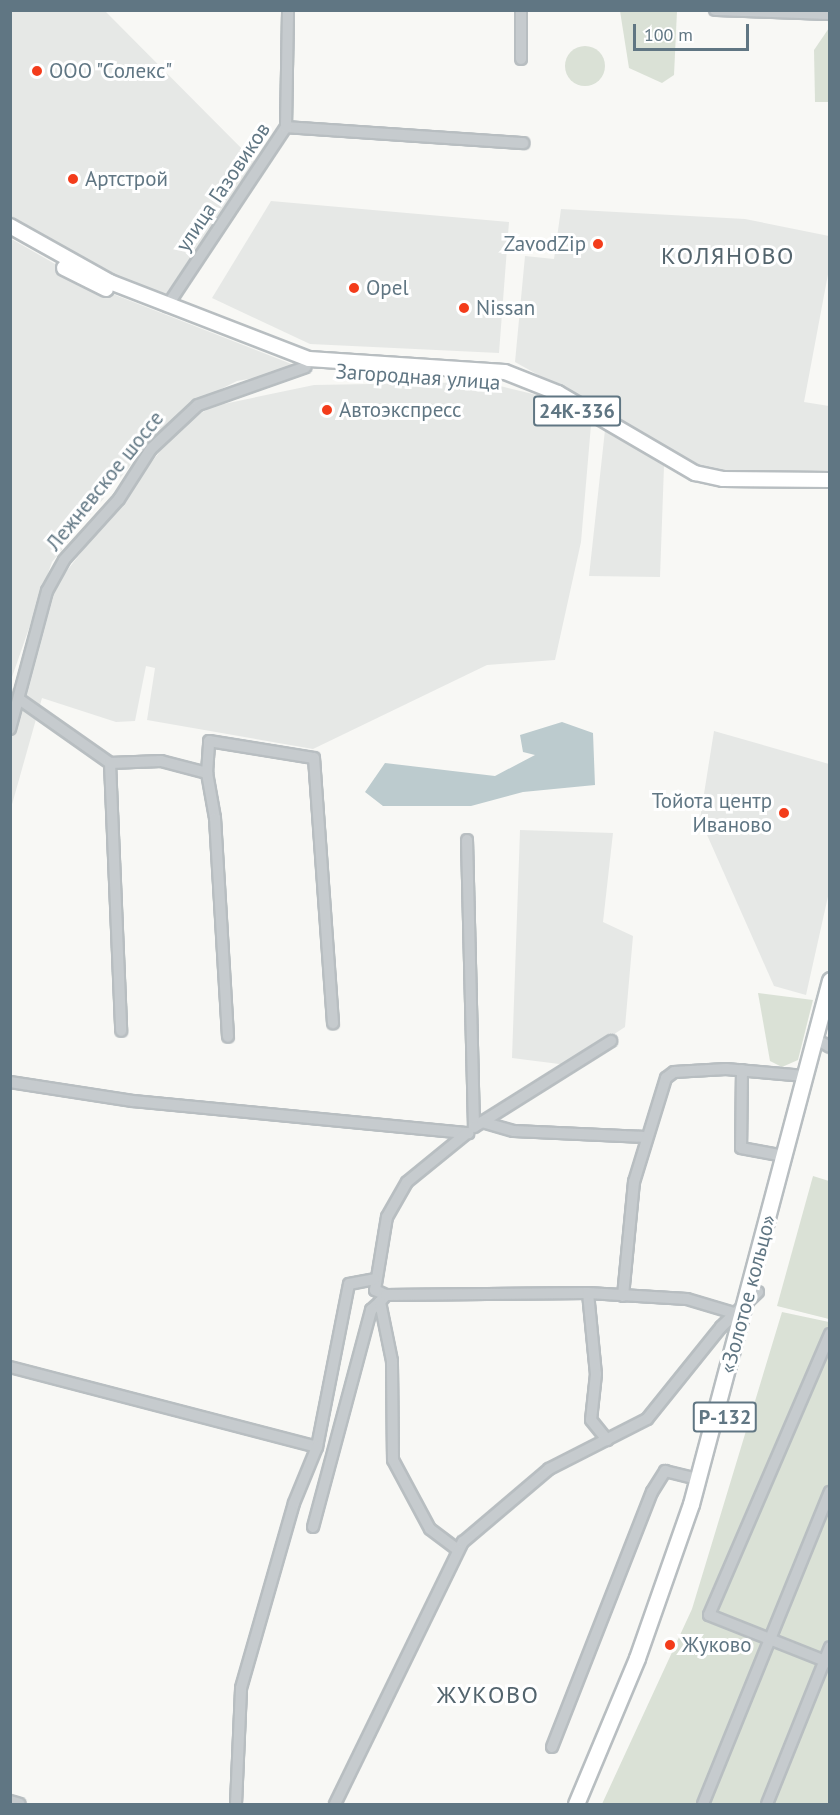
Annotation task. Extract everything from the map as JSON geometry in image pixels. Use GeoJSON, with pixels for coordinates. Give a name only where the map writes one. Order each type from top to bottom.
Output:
{"type":"FeatureCollection","features":[{"type":"Feature","properties":{"kind":"highway","name":"«Золотое кольцо»"},"geometry":{"type":"LineString","coordinates":[[586,1804],[668,1606],[753,1295],[784,1156],[830,980]]}},
{"type":"Feature","properties":{"kind":"highway","name":"«Золотое кольцо»"},"geometry":{"type":"LineString","coordinates":[[576,1804],[638,1658],[698,1479],[826,1045],[830,1018]]}},
{"type":"Feature","properties":{"kind":"main road","name":"24К-336"},"geometry":{"type":"LineString","coordinates":[[10,226],[167,306],[308,363]]}},
{"type":"Feature","properties":{"kind":"main road","name":"24К-336"},"geometry":{"type":"LineString","coordinates":[[10,237],[143,306],[308,363]]}},
{"type":"Feature","properties":{"kind":"main road","name":"Загородная улица"},"geometry":{"type":"LineString","coordinates":[[308,363],[505,372],[558,393],[695,472],[723,479],[830,480]]}},
{"type":"Feature","properties":{"kind":"main road","name":"Загородная улица"},"geometry":{"type":"LineString","coordinates":[[308,363],[503,381],[582,414],[694,479],[719,486],[830,488]]}},
{"type":"Feature","properties":{"kind":"street","name":"улица Газовиков"},"geometry":{"type":"LineString","coordinates":[[167,306],[286,127],[288,10]]}},
{"type":"Feature","properties":{"kind":"street"},"geometry":{"type":"LineString","coordinates":[[521,10],[522,59]]}},
{"type":"Feature","properties":{"kind":"street"},"geometry":{"type":"LineString","coordinates":[[715,10],[830,14]]}},
{"type":"Feature","properties":{"kind":"street"},"geometry":{"type":"LineString","coordinates":[[286,127],[523,142]]}},
{"type":"Feature","properties":{"kind":"street","name":"Лежневское шоссе"},"geometry":{"type":"LineString","coordinates":[[10,729],[47,591],[64,560],[119,499],[151,449],[198,405],[308,363]]}},
{"type":"Feature","properties":{"kind":"street"},"geometry":{"type":"LineString","coordinates":[[19,699],[110,764],[161,761],[207,773]]}},
{"type":"Feature","properties":{"kind":"street"},"geometry":{"type":"LineString","coordinates":[[228,1037],[215,818],[207,773],[209,741],[314,758],[333,1023]]}},
{"type":"Feature","properties":{"kind":"street"},"geometry":{"type":"LineString","coordinates":[[110,764],[121,1031]]}},
{"type":"Feature","properties":{"kind":"street"},"geometry":{"type":"LineString","coordinates":[[467,840],[475,1127]]}},
{"type":"Feature","properties":{"kind":"street"},"geometry":{"type":"LineString","coordinates":[[458,1550],[430,1529],[393,1460],[392,1361],[383,1298],[375,1290],[384,1223],[407,1182],[475,1127],[611,1041]]}},
{"type":"Feature","properties":{"kind":"street"},"geometry":{"type":"LineString","coordinates":[[10,1082],[133,1101],[514,1131],[644,1137],[653,1131],[666,1078],[674,1072],[742,1070],[805,1076]]}},
{"type":"Feature","properties":{"kind":"street"},"geometry":{"type":"LineString","coordinates":[[742,1070],[741,1148],[784,1156]]}},
{"type":"Feature","properties":{"kind":"street"},"geometry":{"type":"LineString","coordinates":[[623,1296],[629,1210],[644,1137]]}},
{"type":"Feature","properties":{"kind":"street"},"geometry":{"type":"LineString","coordinates":[[236,1804],[241,1688],[294,1503],[317,1447],[349,1284],[375,1279]]}},
{"type":"Feature","properties":{"kind":"street"},"geometry":{"type":"LineString","coordinates":[[313,1527],[371,1310],[383,1298],[588,1293],[687,1299],[734,1313]]}},
{"type":"Feature","properties":{"kind":"street"},"geometry":{"type":"LineString","coordinates":[[588,1293],[596,1374],[591,1420],[606,1440]]}},
{"type":"Feature","properties":{"kind":"street"},"geometry":{"type":"LineString","coordinates":[[335,1804],[458,1550],[524,1487],[646,1419],[734,1313],[753,1295]]}},
{"type":"Feature","properties":{"kind":"street"},"geometry":{"type":"LineString","coordinates":[[826,1662],[710,1615],[830,1334]]}},
{"type":"Feature","properties":{"kind":"street"},"geometry":{"type":"LineString","coordinates":[[10,1367],[317,1447]]}},
{"type":"Feature","properties":{"kind":"street"},"geometry":{"type":"LineString","coordinates":[[552,1748],[652,1492],[665,1471],[698,1479]]}},
{"type":"Feature","properties":{"kind":"street"},"geometry":{"type":"LineString","coordinates":[[704,1804],[830,1492]]}},
{"type":"Feature","properties":{"kind":"street"},"geometry":{"type":"LineString","coordinates":[[767,1804],[826,1662],[830,1647]]}},
{"type":"Feature","properties":{"kind":"street"},"geometry":{"type":"LineString","coordinates":[[10,1801],[20,1804]]}},
{"type":"Feature","properties":{"kind":"shaded area"},"geometry":{"type":"Polygon","coordinates":[[[10,11],[105,11],[258,165],[164,300],[11,219],[10,11]]]}},
{"type":"Feature","properties":{"kind":"shaded area"},"geometry":{"type":"Polygon","coordinates":[[[620,11],[677,11],[674,75],[662,83],[629,68],[620,11]]]}},
{"type":"Feature","properties":{"kind":"shaded area"},"geometry":{"type":"Polygon","coordinates":[[[829,28],[829,102],[815,102],[814,50],[829,28]]]}},
{"type":"Feature","properties":{"kind":"shaded area"},"geometry":{"type":"Polygon","coordinates":[[[585,46],[599,52],[605,66],[599,80],[585,86],[571,80],[565,66],[571,52],[585,46]]]}},
{"type":"Feature","properties":{"kind":"shaded area"},"geometry":{"type":"Polygon","coordinates":[[[271,201],[509,222],[499,353],[310,344],[212,298],[271,201]]]}},
{"type":"Feature","properties":{"kind":"shaded area"},"geometry":{"type":"Polygon","coordinates":[[[561,209],[745,219],[829,236],[829,269],[804,402],[829,406],[829,477],[716,474],[515,362],[525,256],[554,259],[561,209]]]}},
{"type":"Feature","properties":{"kind":"shaded area"},"geometry":{"type":"Polygon","coordinates":[[[10,238],[95,287],[294,365],[294,371],[237,381],[191,404],[151,440],[52,562],[11,680],[10,238]]]}},
{"type":"Feature","properties":{"kind":"shaded area"},"geometry":{"type":"Polygon","coordinates":[[[484,382],[541,396],[591,425],[581,542],[555,660],[487,665],[313,749],[147,720],[155,668],[146,666],[135,721],[116,722],[42,698],[11,808],[11,688],[23,692],[48,595],[182,423],[214,406],[314,385],[484,382]]]}},
{"type":"Feature","properties":{"kind":"shaded area"},"geometry":{"type":"Polygon","coordinates":[[[605,430],[664,466],[660,577],[589,576],[605,430]]]}},
{"type":"Feature","properties":{"kind":"shaded area"},"geometry":{"type":"Polygon","coordinates":[[[562,722],[593,733],[595,785],[523,792],[471,806],[383,806],[365,792],[385,763],[495,776],[535,755],[523,752],[520,735],[562,722]]]}},
{"type":"Feature","properties":{"kind":"shaded area"},"geometry":{"type":"Polygon","coordinates":[[[714,731],[829,764],[829,892],[806,995],[774,986],[700,819],[714,731]]]}},
{"type":"Feature","properties":{"kind":"shaded area"},"geometry":{"type":"Polygon","coordinates":[[[520,830],[613,833],[603,922],[633,936],[625,1027],[567,1065],[512,1058],[520,830]]]}},
{"type":"Feature","properties":{"kind":"shaded area"},"geometry":{"type":"Polygon","coordinates":[[[758,993],[813,1000],[798,1060],[782,1067],[770,1061],[758,993]]]}},
{"type":"Feature","properties":{"kind":"shaded area"},"geometry":{"type":"Polygon","coordinates":[[[813,1176],[829,1181],[829,1319],[777,1306],[813,1176]]]}},
{"type":"Feature","properties":{"kind":"shaded area"},"geometry":{"type":"Polygon","coordinates":[[[782,1312],[829,1322],[829,1804],[602,1804],[692,1609],[782,1312]]]}},
{"type":"Feature","properties":{"kind":"place","name":"ООО \"Солекс\""},"geometry":{"type":"Point","coordinates":[37,71]}},
{"type":"Feature","properties":{"kind":"place","name":"Артстрой"},"geometry":{"type":"Point","coordinates":[73,179]}},
{"type":"Feature","properties":{"kind":"place","name":"ZavodZip"},"geometry":{"type":"Point","coordinates":[598,244]}},
{"type":"Feature","properties":{"kind":"place","name":"Opel"},"geometry":{"type":"Point","coordinates":[354,288]}},
{"type":"Feature","properties":{"kind":"place","name":"Nissan"},"geometry":{"type":"Point","coordinates":[464,308]}},
{"type":"Feature","properties":{"kind":"place","name":"Автоэкспресс"},"geometry":{"type":"Point","coordinates":[327,410]}},
{"type":"Feature","properties":{"kind":"place","name":"Тойота центр Иваново"},"geometry":{"type":"Point","coordinates":[784,813]}},
{"type":"Feature","properties":{"kind":"place","name":"Жуково"},"geometry":{"type":"Point","coordinates":[670,1645]}},
{"type":"Feature","properties":{"kind":"district","name":"КОЛЯНОВО"},"geometry":{"type":"Point","coordinates":[728,256]}},
{"type":"Feature","properties":{"kind":"district","name":"ЖУКОВО"},"geometry":{"type":"Point","coordinates":[488,1695]}}]}
